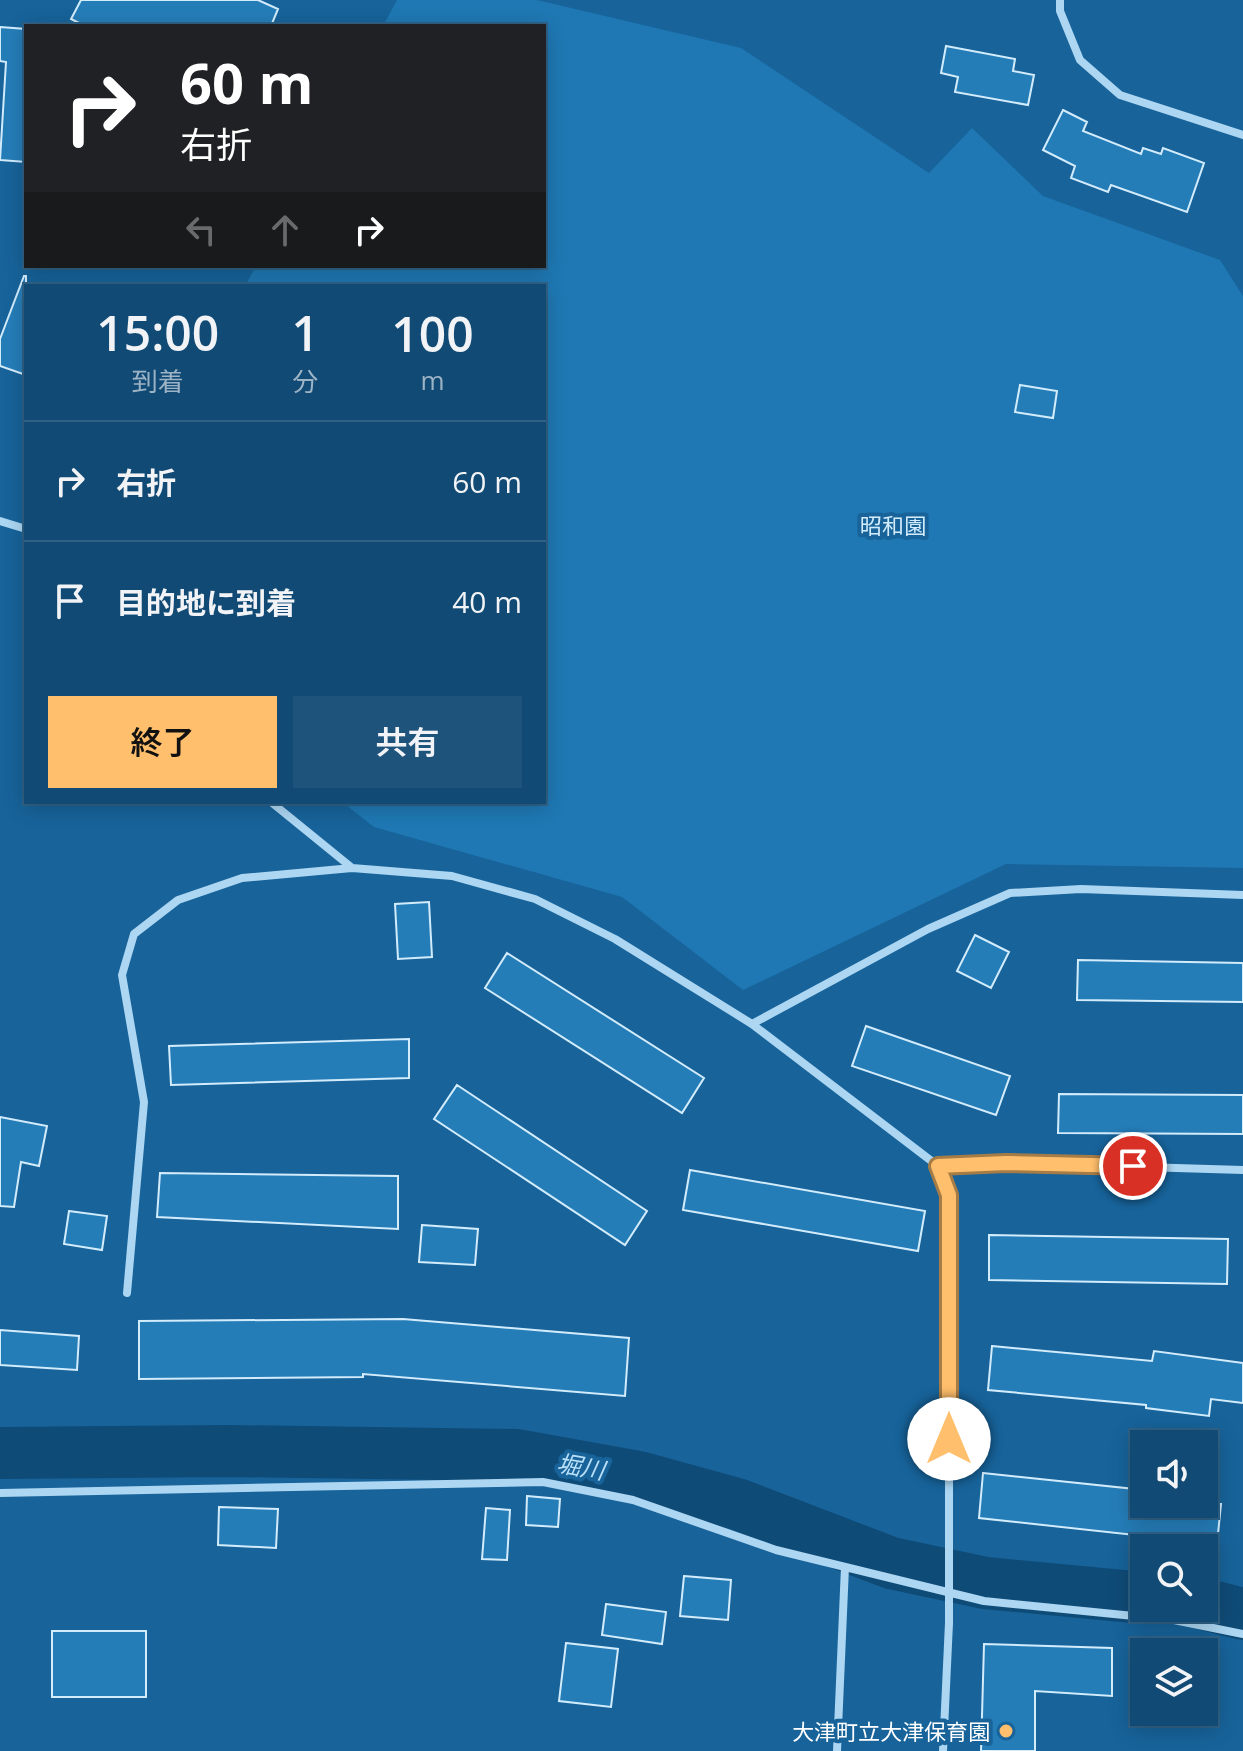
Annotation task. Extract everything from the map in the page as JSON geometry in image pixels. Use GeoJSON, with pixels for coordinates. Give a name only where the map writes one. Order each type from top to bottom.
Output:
{"type":"FeatureCollection","features":[{"type":"Feature","properties":{"kind":"street"},"geometry":{"type":"LineString","coordinates":[[1060,0],[1060,11],[1080,60],[1120,95],[1243,135]]}},
{"type":"Feature","properties":{"kind":"street"},"geometry":{"type":"LineString","coordinates":[[0,521],[24,528]]}},
{"type":"Feature","properties":{"kind":"street"},"geometry":{"type":"LineString","coordinates":[[273,804],[352,868]]}},
{"type":"Feature","properties":{"kind":"street"},"geometry":{"type":"LineString","coordinates":[[127,1293],[144,1102],[122,975],[134,934],[178,900],[242,878],[352,868],[452,876],[535,899],[615,939],[752,1024],[938,1166],[949,1195],[949,1623],[943,1751]]}},
{"type":"Feature","properties":{"kind":"street"},"geometry":{"type":"LineString","coordinates":[[752,1024],[928,929],[1010,893],[1081,889],[1243,895]]}},
{"type":"Feature","properties":{"kind":"street"},"geometry":{"type":"LineString","coordinates":[[938,1166],[1006,1163],[1243,1170]]}},
{"type":"Feature","properties":{"kind":"street"},"geometry":{"type":"LineString","coordinates":[[0,1493],[543,1482],[633,1500],[776,1550],[984,1601],[1174,1620],[1243,1634]]}},
{"type":"Feature","properties":{"kind":"street"},"geometry":{"type":"LineString","coordinates":[[837,1751],[845,1567]]}},
{"type":"Feature","properties":{"kind":"green space","name":"昭和園"},"geometry":{"type":"Polygon","coordinates":[[[397,0],[537,0],[741,48],[929,173],[972,128],[1043,196],[1220,260],[1243,296],[1243,868],[1006,864],[743,990],[622,897],[374,827],[345,804],[546,804],[546,284],[246,284],[255,268],[546,268],[546,24],[384,24],[397,0]]]}},
{"type":"Feature","properties":{"kind":"building"},"geometry":{"type":"Polygon","coordinates":[[[81,0],[258,0],[278,9],[272,24],[81,24],[71,19],[81,0]]]}},
{"type":"Feature","properties":{"kind":"building"},"geometry":{"type":"Polygon","coordinates":[[[0,27],[24,29],[24,162],[0,160],[6,62],[0,61],[0,27]]]}},
{"type":"Feature","properties":{"kind":"building"},"geometry":{"type":"Polygon","coordinates":[[[946,46],[1015,59],[1013,71],[1034,75],[1028,105],[955,92],[958,77],[941,73],[946,46]]]}},
{"type":"Feature","properties":{"kind":"building"},"geometry":{"type":"Polygon","coordinates":[[[1063,110],[1087,122],[1083,131],[1141,154],[1143,148],[1161,154],[1163,148],[1204,163],[1187,212],[1111,185],[1108,192],[1071,178],[1075,166],[1043,150],[1063,110]]]}},
{"type":"Feature","properties":{"kind":"building"},"geometry":{"type":"Polygon","coordinates":[[[26,276],[24,374],[0,366],[0,339],[26,276]]]}},
{"type":"Feature","properties":{"kind":"building"},"geometry":{"type":"Polygon","coordinates":[[[1020,385],[1057,391],[1053,418],[1015,412],[1020,385]]]}},
{"type":"Feature","properties":{"kind":"building"},"geometry":{"type":"Polygon","coordinates":[[[429,902],[432,957],[398,959],[395,904],[429,902]]]}},
{"type":"Feature","properties":{"kind":"building"},"geometry":{"type":"Polygon","coordinates":[[[975,935],[1009,952],[991,988],[957,971],[975,935]]]}},
{"type":"Feature","properties":{"kind":"building"},"geometry":{"type":"Polygon","coordinates":[[[507,953],[704,1078],[682,1113],[485,988],[507,953]]]}},
{"type":"Feature","properties":{"kind":"building"},"geometry":{"type":"Polygon","coordinates":[[[1078,960],[1243,963],[1243,1002],[1077,1000],[1078,960]]]}},
{"type":"Feature","properties":{"kind":"building"},"geometry":{"type":"Polygon","coordinates":[[[866,1026],[1010,1076],[996,1115],[852,1066],[866,1026]]]}},
{"type":"Feature","properties":{"kind":"building"},"geometry":{"type":"Polygon","coordinates":[[[409,1039],[409,1078],[171,1085],[169,1046],[409,1039]]]}},
{"type":"Feature","properties":{"kind":"building"},"geometry":{"type":"Polygon","coordinates":[[[457,1085],[647,1211],[625,1245],[434,1119],[457,1085]]]}},
{"type":"Feature","properties":{"kind":"building"},"geometry":{"type":"Polygon","coordinates":[[[1059,1094],[1243,1095],[1243,1134],[1058,1133],[1059,1094]]]}},
{"type":"Feature","properties":{"kind":"building"},"geometry":{"type":"Polygon","coordinates":[[[0,1117],[47,1126],[39,1166],[21,1162],[14,1207],[0,1206],[0,1117]]]}},
{"type":"Feature","properties":{"kind":"building"},"geometry":{"type":"Polygon","coordinates":[[[690,1170],[925,1211],[918,1251],[683,1210],[690,1170]]]}},
{"type":"Feature","properties":{"kind":"building"},"geometry":{"type":"Polygon","coordinates":[[[160,1173],[398,1176],[398,1229],[157,1217],[160,1173]]]}},
{"type":"Feature","properties":{"kind":"building"},"geometry":{"type":"Polygon","coordinates":[[[69,1211],[107,1216],[102,1250],[64,1244],[69,1211]]]}},
{"type":"Feature","properties":{"kind":"building"},"geometry":{"type":"Polygon","coordinates":[[[422,1225],[478,1229],[475,1265],[419,1262],[422,1225]]]}},
{"type":"Feature","properties":{"kind":"building"},"geometry":{"type":"Polygon","coordinates":[[[989,1235],[1228,1239],[1227,1284],[989,1280],[989,1235]]]}},
{"type":"Feature","properties":{"kind":"building"},"geometry":{"type":"Polygon","coordinates":[[[403,1319],[629,1338],[625,1396],[363,1374],[363,1377],[139,1379],[139,1321],[403,1319]]]}},
{"type":"Feature","properties":{"kind":"building"},"geometry":{"type":"Polygon","coordinates":[[[0,1330],[79,1336],[77,1370],[0,1365],[0,1330]]]}},
{"type":"Feature","properties":{"kind":"building"},"geometry":{"type":"Polygon","coordinates":[[[992,1346],[1152,1361],[1154,1351],[1243,1363],[1243,1403],[1211,1399],[1209,1416],[1146,1408],[1146,1405],[988,1390],[992,1346]]]}},
{"type":"Feature","properties":{"kind":"building"},"geometry":{"type":"Polygon","coordinates":[[[983,1473],[1130,1489],[1130,1518],[1218,1518],[1218,1504],[1221,1504],[1218,1534],[1130,1534],[979,1518],[983,1473]]]}},
{"type":"Feature","properties":{"kind":"building"},"geometry":{"type":"Polygon","coordinates":[[[527,1496],[560,1499],[558,1527],[526,1525],[527,1496]]]}},
{"type":"Feature","properties":{"kind":"building"},"geometry":{"type":"Polygon","coordinates":[[[219,1507],[278,1509],[276,1548],[218,1545],[219,1507]]]}},
{"type":"Feature","properties":{"kind":"building"},"geometry":{"type":"Polygon","coordinates":[[[486,1508],[510,1510],[507,1560],[482,1559],[486,1508]]]}},
{"type":"Feature","properties":{"kind":"building"},"geometry":{"type":"Polygon","coordinates":[[[684,1576],[731,1580],[728,1620],[680,1616],[684,1576]]]}},
{"type":"Feature","properties":{"kind":"building"},"geometry":{"type":"Polygon","coordinates":[[[606,1604],[666,1612],[662,1644],[602,1635],[606,1604]]]}},
{"type":"Feature","properties":{"kind":"building"},"geometry":{"type":"Polygon","coordinates":[[[52,1631],[146,1631],[146,1697],[52,1697],[52,1631]]]}},
{"type":"Feature","properties":{"kind":"building"},"geometry":{"type":"Polygon","coordinates":[[[566,1643],[618,1649],[611,1707],[559,1701],[566,1643]]]}},
{"type":"Feature","properties":{"kind":"building"},"geometry":{"type":"Polygon","coordinates":[[[984,1644],[1112,1648],[1112,1696],[1035,1691],[1035,1751],[981,1751],[984,1644]]]}},
{"type":"Feature","properties":{"kind":"waterway","name":"堀川"},"geometry":{"type":"LineString","coordinates":[[0,1453],[228,1451],[517,1455],[639,1477],[737,1504],[891,1563],[985,1583],[1130,1597]]}},
{"type":"Feature","properties":{"kind":"waterway","name":"堀川"},"geometry":{"type":"LineString","coordinates":[[1218,1608],[1243,1614]]}},
{"type":"Feature","properties":{"kind":"place","name":"大津町立大津保育園"},"geometry":{"type":"Point","coordinates":[1006,1731]}},
{"type":"Feature","properties":{"kind":"route"},"geometry":{"type":"LineString","coordinates":[[949,1439],[949,1195],[938,1166],[1006,1163],[1133,1166]]}}]}
